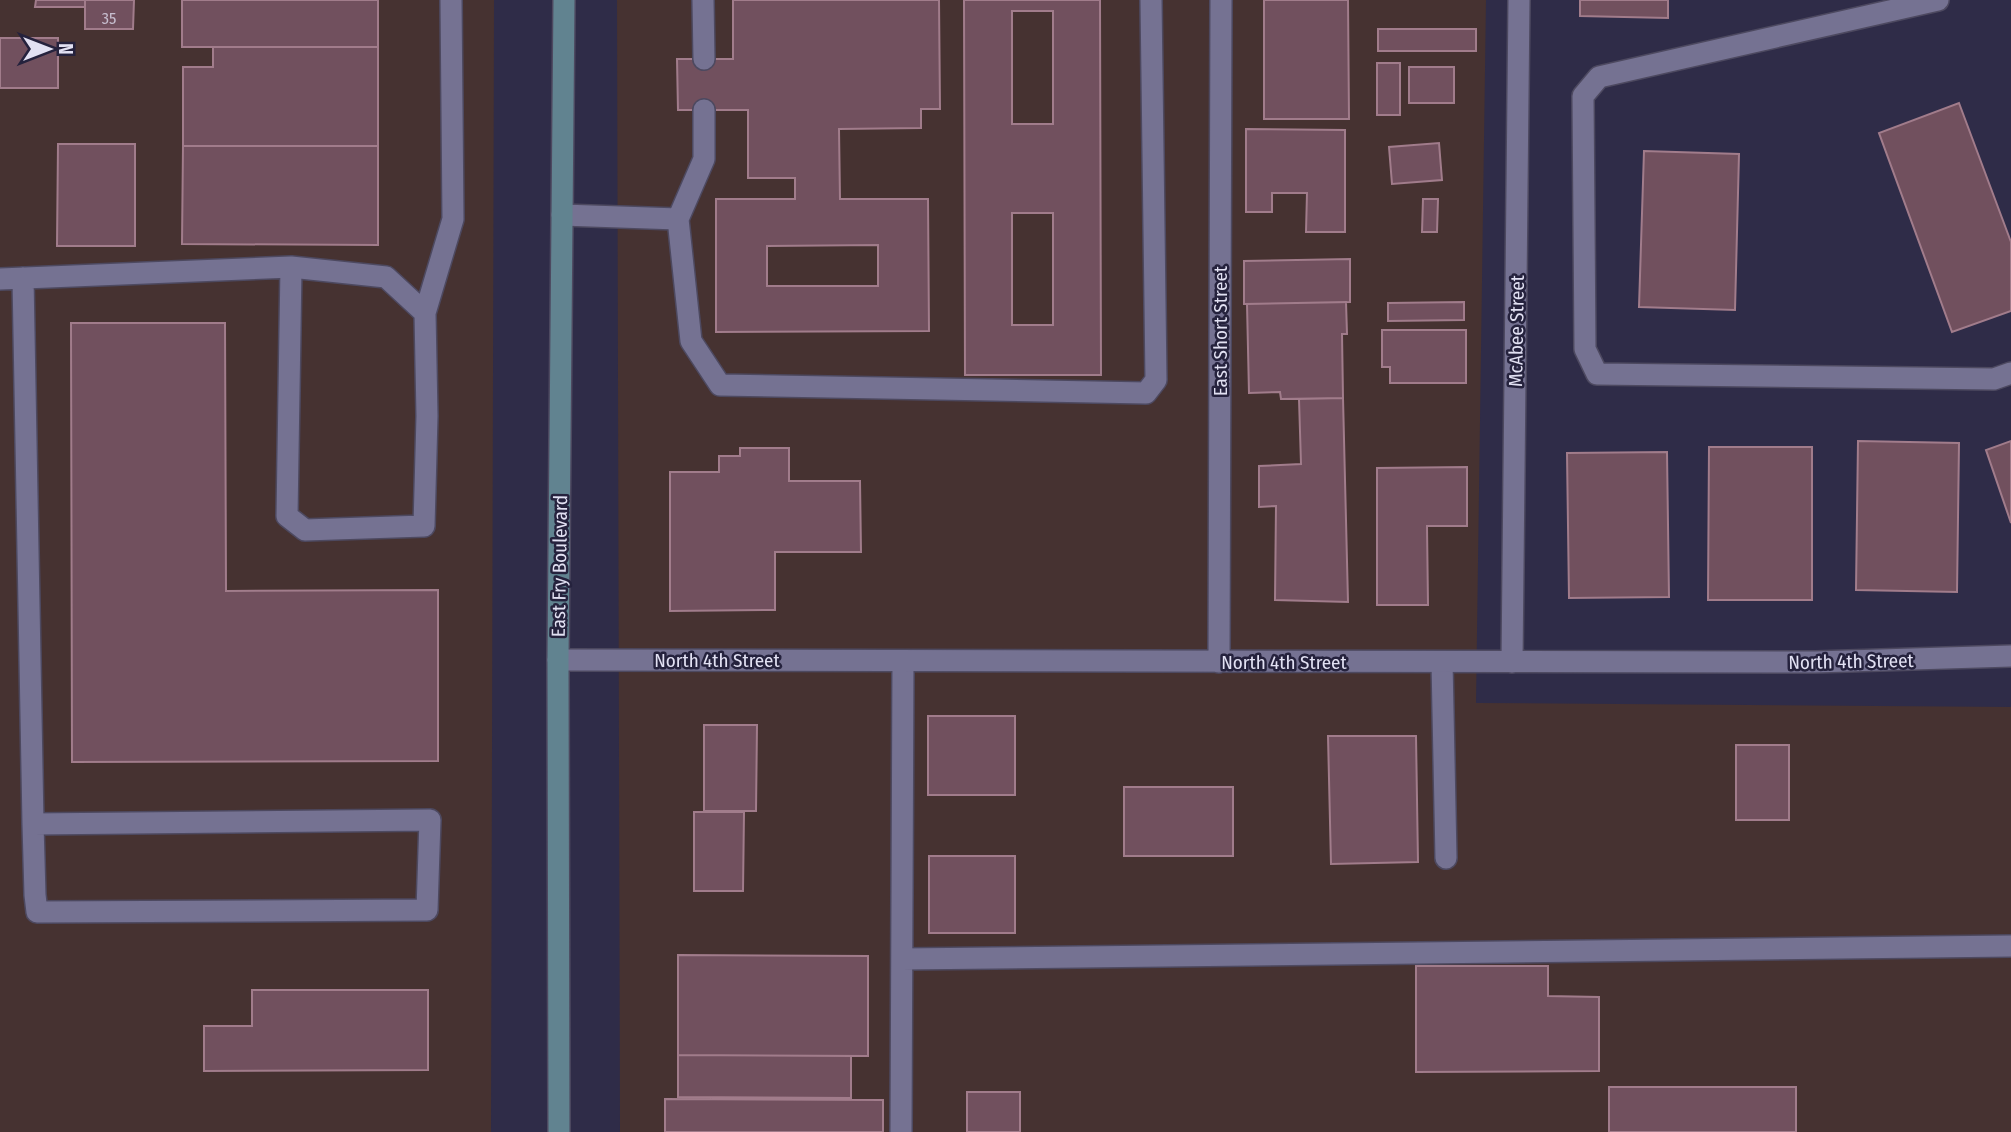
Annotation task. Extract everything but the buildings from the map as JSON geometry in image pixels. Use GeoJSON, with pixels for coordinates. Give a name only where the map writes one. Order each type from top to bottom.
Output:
{"type":"FeatureCollection","features":[{"type":"Feature","properties":{"kind":"main road","name":"East Fry Boulevard"},"geometry":{"type":"LineString","coordinates":[[559,1132],[558,660],[564,0]]}},
{"type":"Feature","properties":{"kind":"street"},"geometry":{"type":"LineString","coordinates":[[291,267],[287,516],[306,530],[424,526],[427,416],[425,313],[453,219],[450,0]]}},
{"type":"Feature","properties":{"kind":"street"},"geometry":{"type":"LineString","coordinates":[[703,0],[704,59]]}},
{"type":"Feature","properties":{"kind":"street"},"geometry":{"type":"LineString","coordinates":[[704,110],[704,159],[678,219],[691,341],[720,385],[1146,393],[1156,380],[1151,0]]}},
{"type":"Feature","properties":{"kind":"street","name":"East Short Street"},"geometry":{"type":"LineString","coordinates":[[1219,662],[1221,0]]}},
{"type":"Feature","properties":{"kind":"street","name":"McAbee Street"},"geometry":{"type":"LineString","coordinates":[[1513,662],[1518,0]]}},
{"type":"Feature","properties":{"kind":"street"},"geometry":{"type":"LineString","coordinates":[[1938,0],[1599,77],[1583,96],[1585,349],[1597,374],[1994,379],[2011,373]]}},
{"type":"Feature","properties":{"kind":"street"},"geometry":{"type":"LineString","coordinates":[[562,215],[678,219]]}},
{"type":"Feature","properties":{"kind":"street"},"geometry":{"type":"LineString","coordinates":[[0,279],[291,267],[386,277],[425,313]]}},
{"type":"Feature","properties":{"kind":"street"},"geometry":{"type":"LineString","coordinates":[[23,278],[33,824],[37,912],[426,910],[430,820],[33,824]]}},
{"type":"Feature","properties":{"kind":"street","name":"North 4th Street"},"geometry":{"type":"LineString","coordinates":[[558,660],[1815,662],[2011,656]]}},
{"type":"Feature","properties":{"kind":"street"},"geometry":{"type":"LineString","coordinates":[[901,1132],[903,661]]}},
{"type":"Feature","properties":{"kind":"street"},"geometry":{"type":"LineString","coordinates":[[1442,662],[1446,858]]}},
{"type":"Feature","properties":{"kind":"street"},"geometry":{"type":"LineString","coordinates":[[902,958],[2011,946]]}},
{"type":"Feature","properties":{"kind":"shaded area"},"geometry":{"type":"Polygon","coordinates":[[[0,0],[494,0],[491,1132],[0,1132],[0,0]]]}},
{"type":"Feature","properties":{"kind":"shaded area"},"geometry":{"type":"Polygon","coordinates":[[[617,0],[1486,0],[1476,703],[2011,707],[2011,1132],[620,1132],[617,0]]]}}]}
